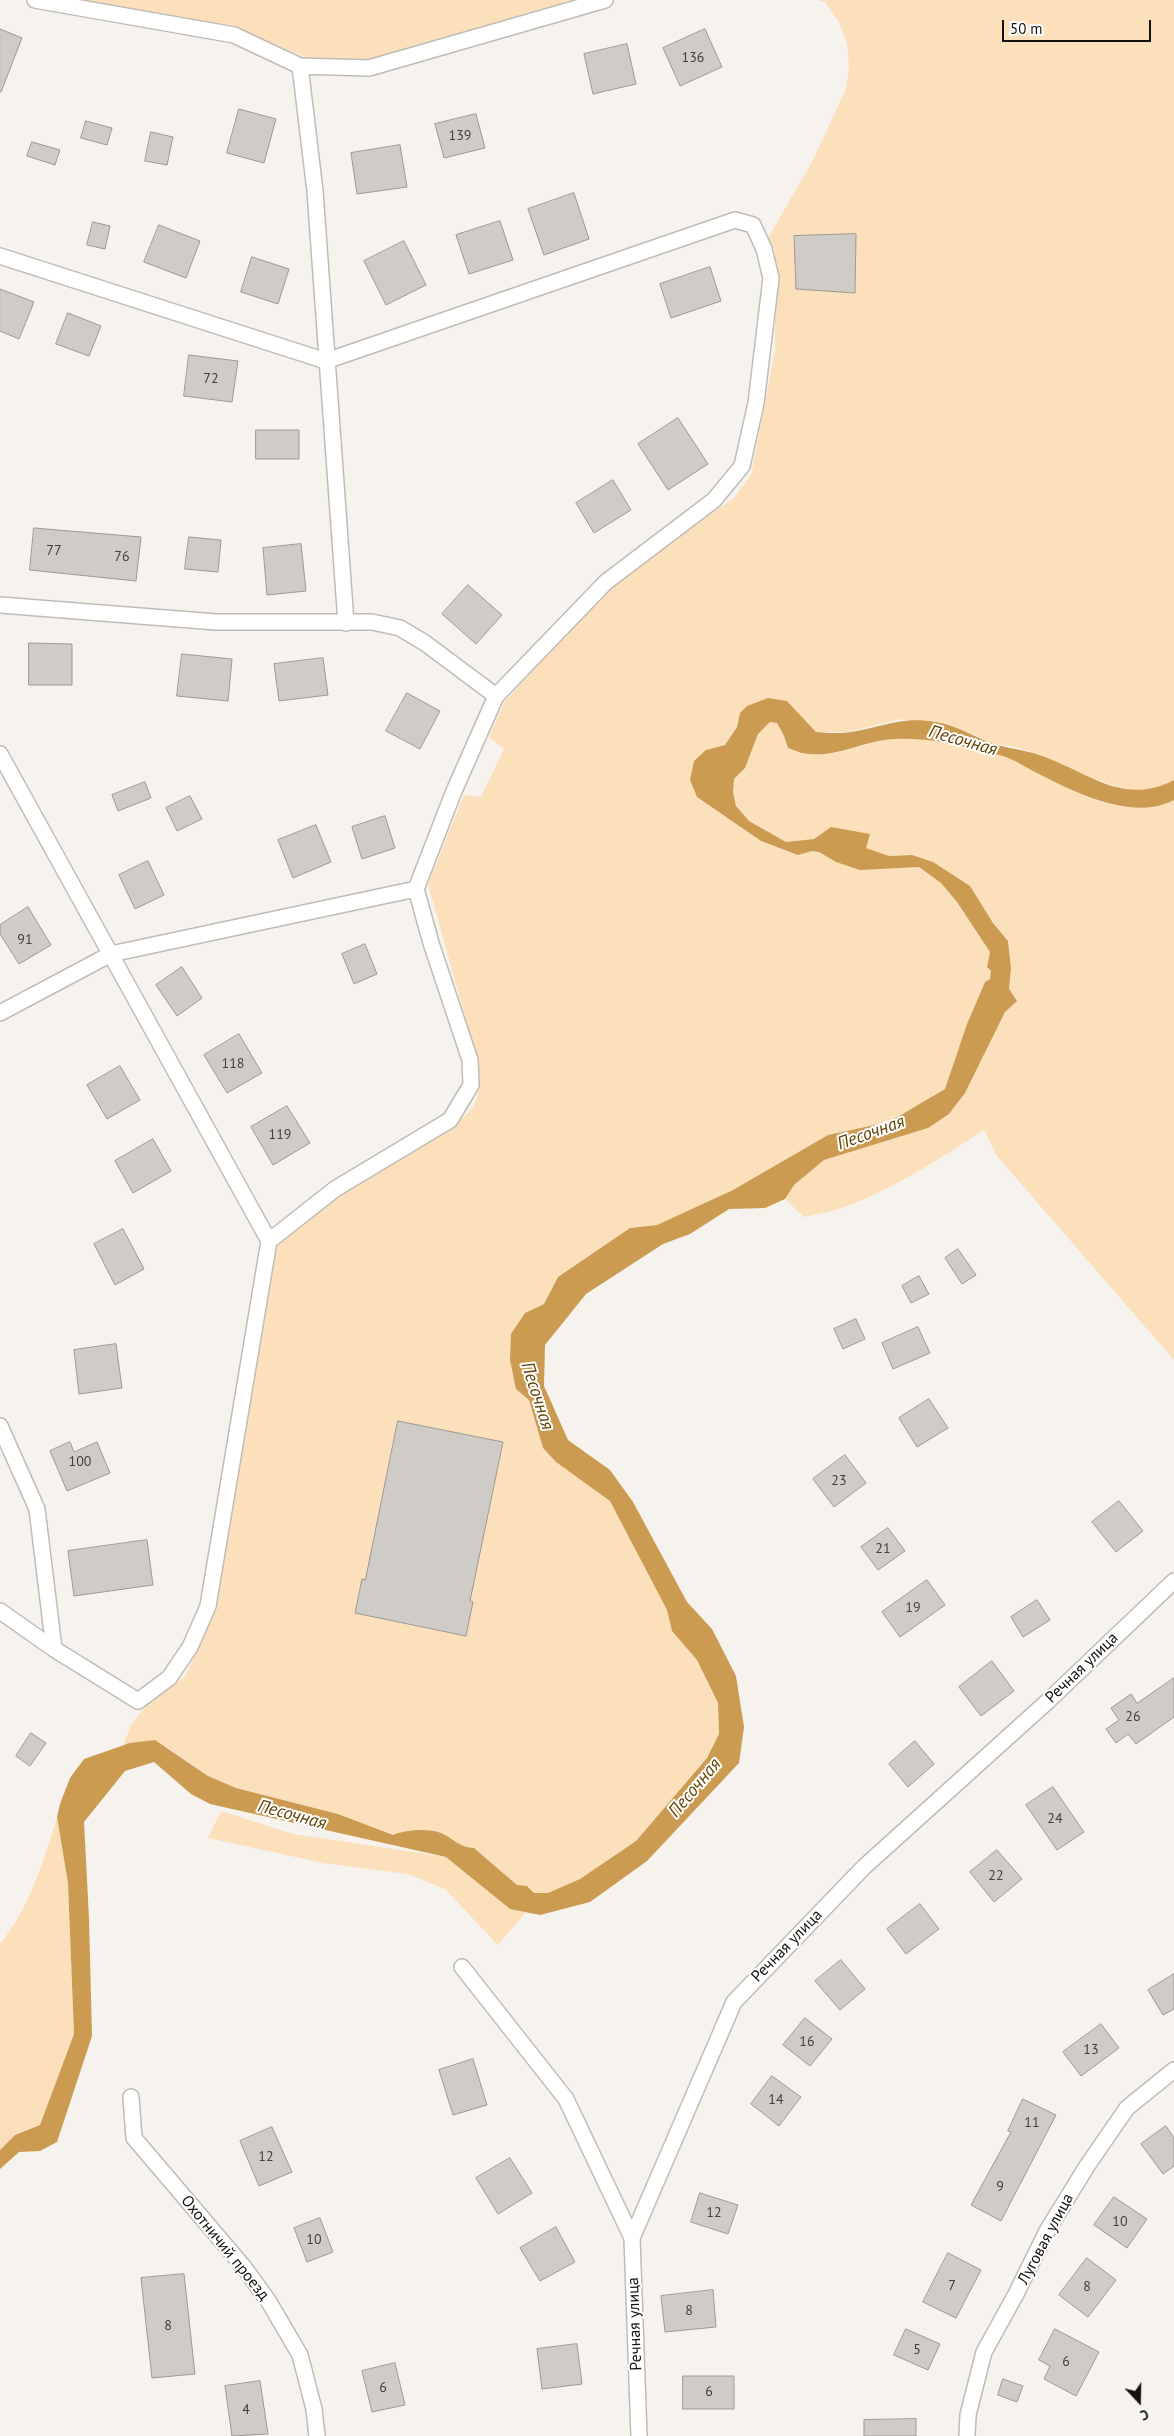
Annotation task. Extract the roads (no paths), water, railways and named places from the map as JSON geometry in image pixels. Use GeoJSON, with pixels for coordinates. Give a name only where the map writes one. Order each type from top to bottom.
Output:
{"type":"FeatureCollection","features":[{"type":"Feature","properties":{"kind":"street"},"geometry":{"type":"LineString","coordinates":[[35,0],[234,36],[300,66],[369,68],[605,0]]}},
{"type":"Feature","properties":{"kind":"street"},"geometry":{"type":"LineString","coordinates":[[300,66],[315,191],[346,623]]}},
{"type":"Feature","properties":{"kind":"street"},"geometry":{"type":"LineString","coordinates":[[0,256],[326,361],[735,220],[753,225],[764,249],[771,278],[756,403],[742,466],[714,500],[606,582],[496,696],[454,791],[416,889],[431,943],[470,1060],[471,1085],[450,1120],[335,1189],[269,1242]]}},
{"type":"Feature","properties":{"kind":"street"},"geometry":{"type":"LineString","coordinates":[[0,605],[216,622],[372,622],[400,628],[425,643],[496,696]]}},
{"type":"Feature","properties":{"kind":"street"},"geometry":{"type":"LineString","coordinates":[[0,754],[269,1242],[208,1606],[190,1647],[169,1678],[138,1701],[54,1650],[0,1611]]}},
{"type":"Feature","properties":{"kind":"street"},"geometry":{"type":"LineString","coordinates":[[0,1013],[111,954],[416,889]]}},
{"type":"Feature","properties":{"kind":"street"},"geometry":{"type":"LineString","coordinates":[[0,1426],[37,1509],[54,1650]]}},
{"type":"Feature","properties":{"kind":"street","name":"Речная улица"},"geometry":{"type":"LineString","coordinates":[[640,2436],[632,2238],[734,2002],[864,1867],[1048,1701],[1174,1581]]}},
{"type":"Feature","properties":{"kind":"street"},"geometry":{"type":"LineString","coordinates":[[462,1967],[566,2099],[632,2238]]}},
{"type":"Feature","properties":{"kind":"street","name":"Луговая улица"},"geometry":{"type":"LineString","coordinates":[[967,2436],[968,2415],[984,2352],[1016,2294],[1047,2231],[1087,2166],[1128,2108],[1174,2070]]}},
{"type":"Feature","properties":{"kind":"street","name":"Охотничий проезд"},"geometry":{"type":"LineString","coordinates":[[131,2097],[134,2138],[243,2266],[269,2302],[300,2355],[314,2409],[317,2436]]}},
{"type":"Feature","properties":{"kind":"water","name":"Песочная"},"geometry":{"type":"Polygon","coordinates":[[[768,698],[787,701],[816,732],[842,733],[910,720],[936,722],[958,728],[994,744],[1039,755],[1108,785],[1124,789],[1140,790],[1156,787],[1174,780],[1174,800],[1158,806],[1140,808],[1104,802],[1068,788],[1003,756],[936,741],[884,740],[831,753],[804,753],[788,748],[777,723],[770,722],[758,734],[745,768],[734,779],[733,792],[736,806],[749,821],[786,842],[814,839],[831,827],[870,834],[866,848],[889,856],[912,855],[933,862],[970,886],[993,923],[1008,941],[1011,968],[1009,989],[1017,1001],[1005,1012],[965,1093],[949,1114],[928,1128],[824,1160],[794,1185],[785,1199],[765,1208],[729,1209],[690,1234],[663,1244],[586,1294],[545,1345],[544,1386],[568,1440],[610,1470],[633,1502],[687,1602],[712,1629],[736,1676],[744,1727],[739,1763],[647,1861],[590,1902],[540,1915],[510,1909],[446,1857],[210,1804],[191,1794],[154,1762],[125,1771],[84,1822],[92,2036],[57,2142],[40,2151],[19,2152],[0,2169],[0,2150],[15,2135],[40,2125],[74,2034],[68,1883],[57,1817],[70,1778],[84,1759],[130,1743],[155,1740],[208,1776],[236,1788],[338,1814],[393,1835],[417,1830],[441,1833],[461,1845],[474,1848],[517,1885],[527,1886],[534,1893],[548,1893],[580,1879],[636,1841],[707,1758],[719,1734],[718,1703],[697,1660],[672,1631],[667,1610],[610,1501],[556,1462],[543,1448],[529,1400],[516,1389],[510,1360],[511,1334],[525,1313],[544,1304],[558,1277],[630,1228],[657,1225],[733,1190],[828,1135],[889,1122],[945,1089],[967,1024],[985,982],[990,979],[991,971],[987,967],[990,952],[957,902],[941,883],[919,867],[860,870],[836,862],[819,852],[812,851],[798,855],[761,841],[697,797],[690,780],[694,761],[706,750],[725,745],[737,727],[740,713],[747,706],[768,698]]]}}]}
